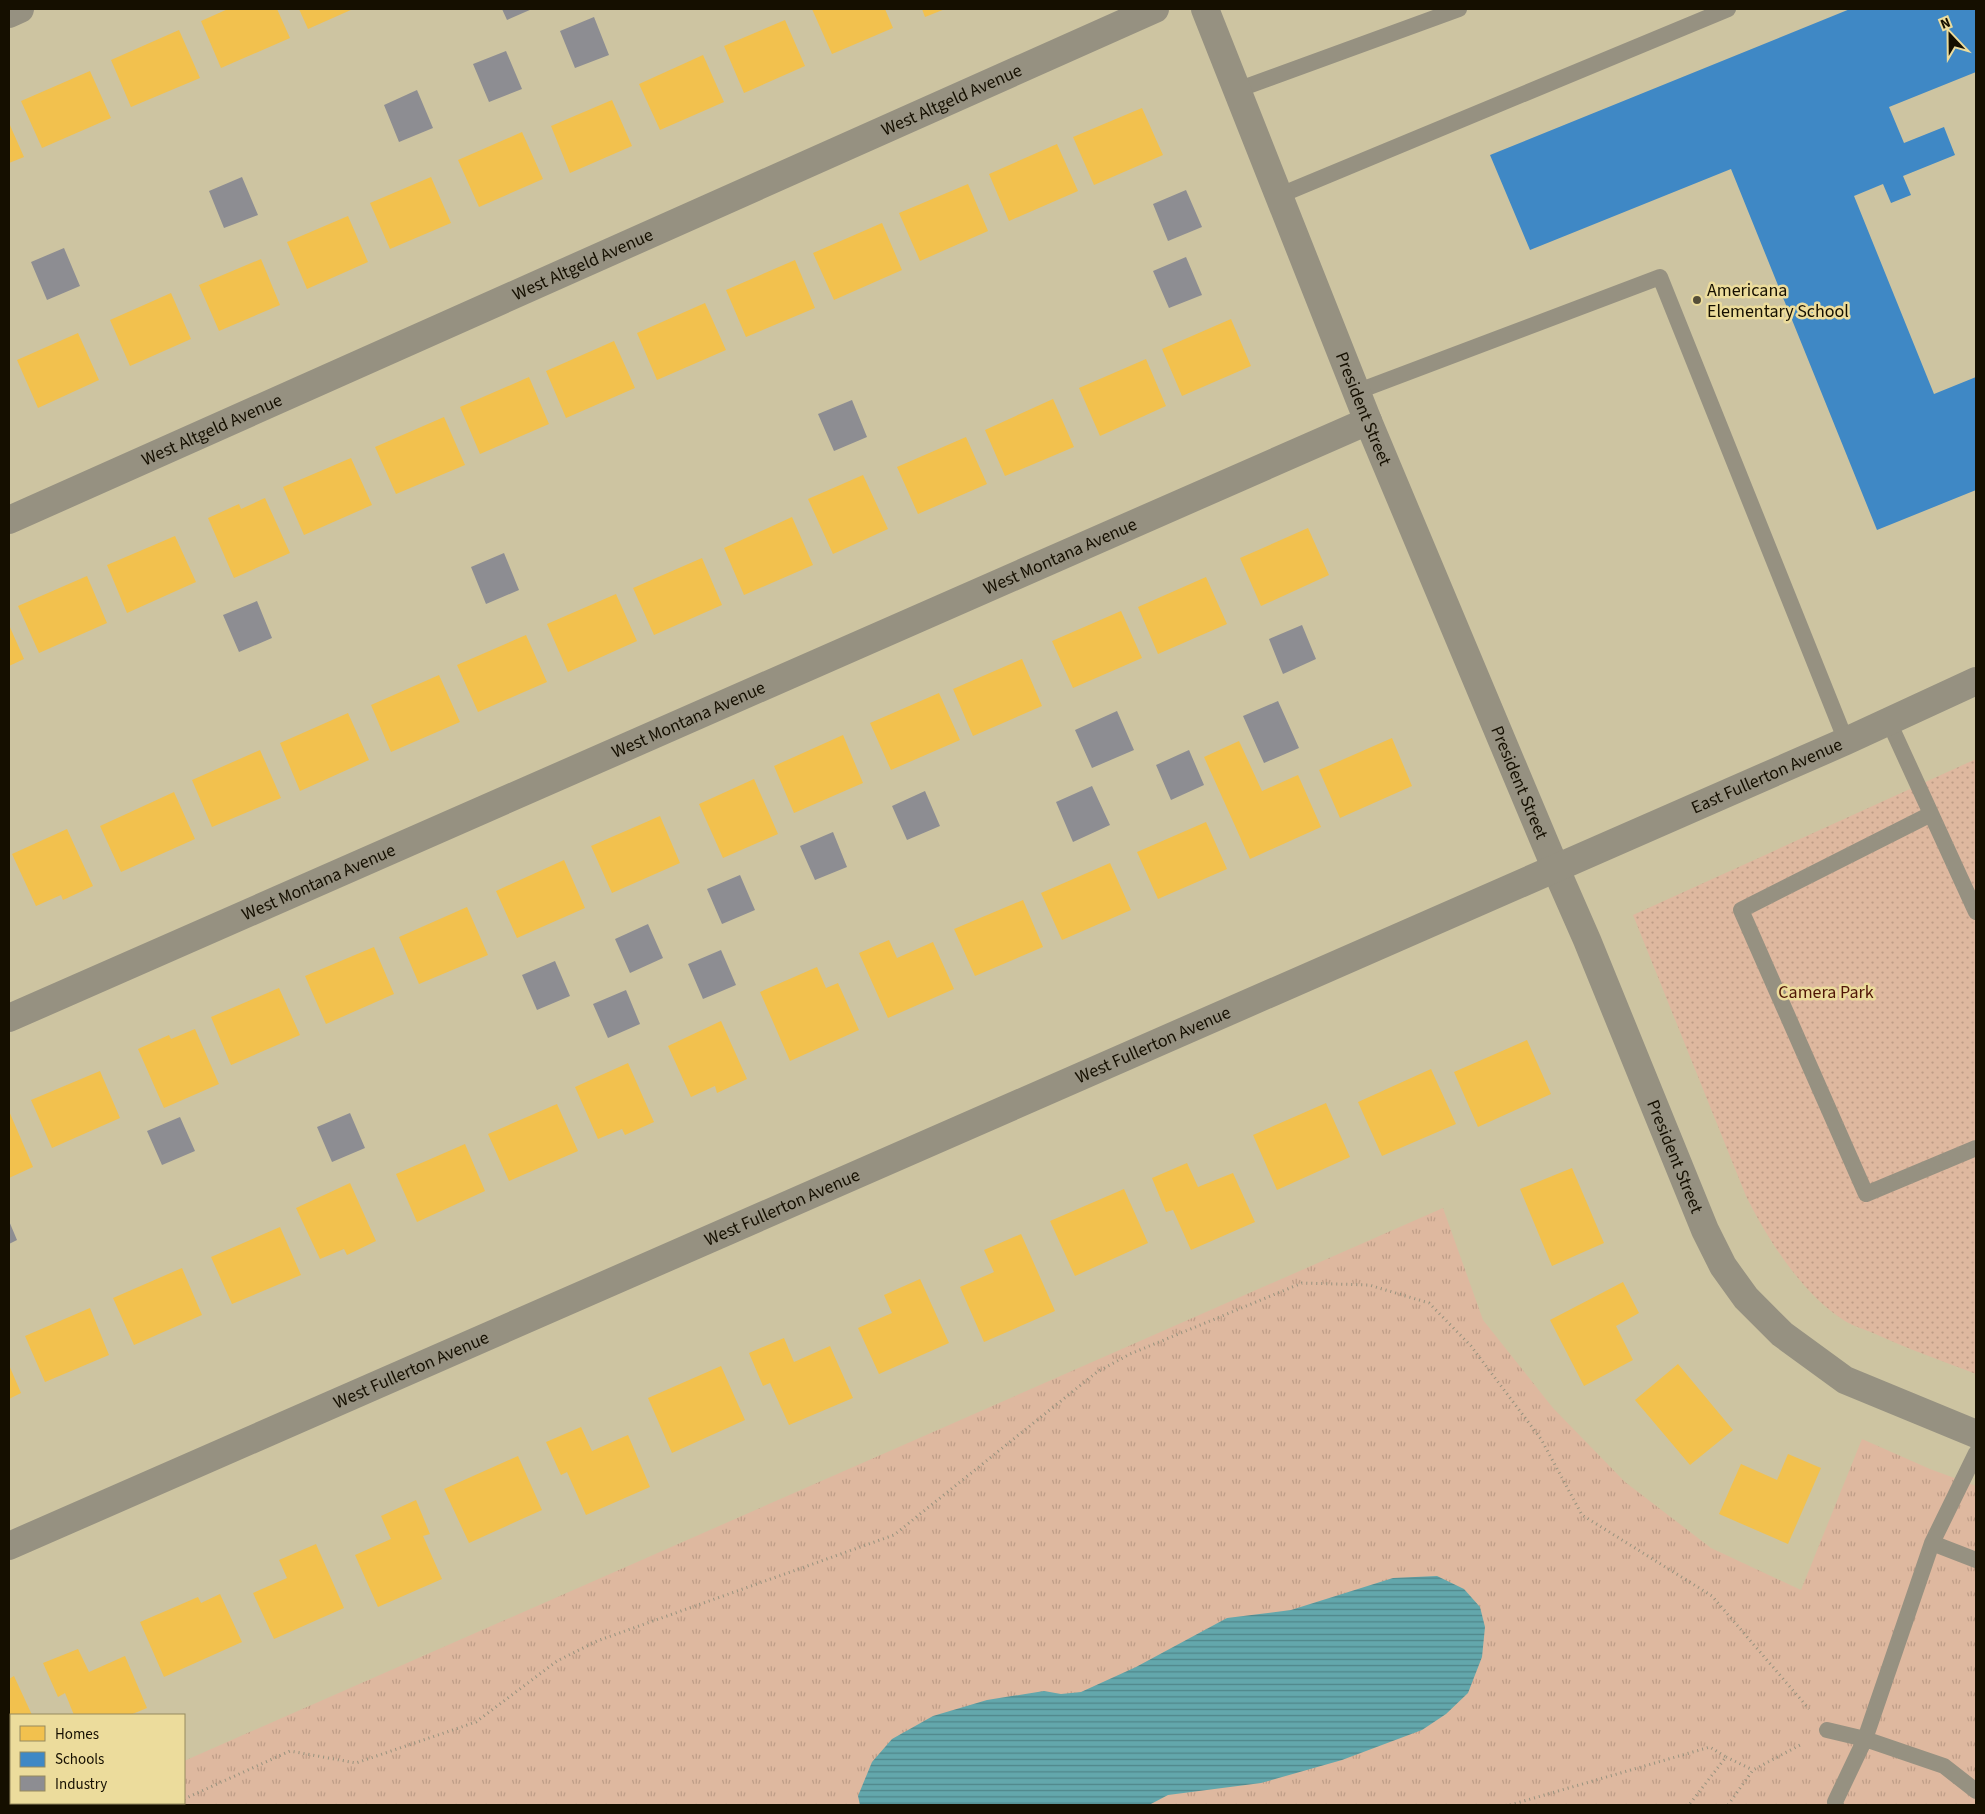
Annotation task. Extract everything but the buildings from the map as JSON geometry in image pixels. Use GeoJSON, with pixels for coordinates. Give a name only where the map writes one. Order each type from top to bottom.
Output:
{"type":"FeatureCollection","features":[{"type":"Feature","properties":{"kind":"street"},"geometry":{"type":"LineString","coordinates":[[9,14],[20,9]]}},
{"type":"Feature","properties":{"kind":"street","name":"West Altgeld Avenue"},"geometry":{"type":"LineString","coordinates":[[9,520],[1155,9]]}},
{"type":"Feature","properties":{"kind":"street","name":"President Street"},"geometry":{"type":"LineString","coordinates":[[1205,9],[1356,392],[1554,867],[1587,940],[1705,1230],[1723,1266],[1746,1298],[1782,1334],[1845,1380],[1976,1434]]}},
{"type":"Feature","properties":{"kind":"street","name":"West Montana Avenue"},"geometry":{"type":"LineString","coordinates":[[9,1018],[1368,421]]}},
{"type":"Feature","properties":{"kind":"street","name":"East Fullerton Avenue"},"geometry":{"type":"LineString","coordinates":[[1554,867],[1846,741],[1976,681]]}},
{"type":"Feature","properties":{"kind":"street","name":"West Fullerton Avenue"},"geometry":{"type":"LineString","coordinates":[[9,1546],[1554,867]]}},
{"type":"Feature","properties":{"kind":"lane"},"geometry":{"type":"LineString","coordinates":[[1237,90],[1459,9]]}},
{"type":"Feature","properties":{"kind":"lane"},"geometry":{"type":"LineString","coordinates":[[1278,196],[1728,9]]}},
{"type":"Feature","properties":{"kind":"lane"},"geometry":{"type":"LineString","coordinates":[[1356,392],[1660,277],[1846,741]]}},
{"type":"Feature","properties":{"kind":"lane"},"geometry":{"type":"LineString","coordinates":[[1889,722],[1976,912]]}},
{"type":"Feature","properties":{"kind":"lane"},"geometry":{"type":"LineString","coordinates":[[1931,814],[1742,910],[1866,1194],[1976,1148]]}},
{"type":"Feature","properties":{"kind":"lane"},"geometry":{"type":"LineString","coordinates":[[1836,1805],[1835,1802],[1865,1740],[1932,1544],[1976,1453]]}},
{"type":"Feature","properties":{"kind":"lane"},"geometry":{"type":"LineString","coordinates":[[1932,1544],[1976,1560]]}},
{"type":"Feature","properties":{"kind":"lane"},"geometry":{"type":"LineString","coordinates":[[1827,1730],[1865,1740],[1944,1766],[1976,1791]]}},
{"type":"Feature","properties":{"kind":"path"},"geometry":{"type":"LineString","coordinates":[[185,1799],[290,1751],[356,1763],[476,1722],[557,1661],[597,1641],[894,1535],[1097,1372],[1130,1354],[1302,1283],[1369,1285],[1429,1303],[1471,1346],[1541,1439],[1582,1515],[1712,1596],[1827,1730],[1753,1770],[1728,1805]]}},
{"type":"Feature","properties":{"kind":"path"},"geometry":{"type":"LineString","coordinates":[[1510,1805],[1710,1747],[1753,1770]]}},
{"type":"Feature","properties":{"kind":"path"},"geometry":{"type":"LineString","coordinates":[[1689,1805],[1726,1757]]}},
{"type":"Feature","properties":{"kind":"green space","name":"Camera Park"},"geometry":{"type":"Polygon","coordinates":[[[1976,759],[1976,1374],[1845,1321],[1814,1296],[1788,1265],[1746,1196],[1633,915],[1976,759]]]}},
{"type":"Feature","properties":{"kind":"green space"},"geometry":{"type":"Polygon","coordinates":[[[1443,1208],[1483,1320],[1553,1408],[1625,1482],[1711,1548],[1801,1590],[1862,1439],[1930,1469],[1976,1486],[1976,1805],[83,1805],[185,1804],[185,1761],[1443,1208]]]}},
{"type":"Feature","properties":{"kind":"water"},"geometry":{"type":"Polygon","coordinates":[[[1437,1576],[1464,1589],[1480,1607],[1485,1627],[1482,1657],[1468,1693],[1446,1714],[1422,1730],[1342,1760],[1261,1783],[1168,1795],[1149,1805],[860,1805],[858,1796],[872,1762],[892,1739],[933,1716],[987,1700],[1044,1691],[1061,1694],[1081,1692],[1136,1667],[1227,1618],[1291,1610],[1393,1578],[1437,1576]]]}},
{"type":"Feature","properties":{"kind":"place","name":"Americana Elementary School"},"geometry":{"type":"Point","coordinates":[1697,300]}}]}
